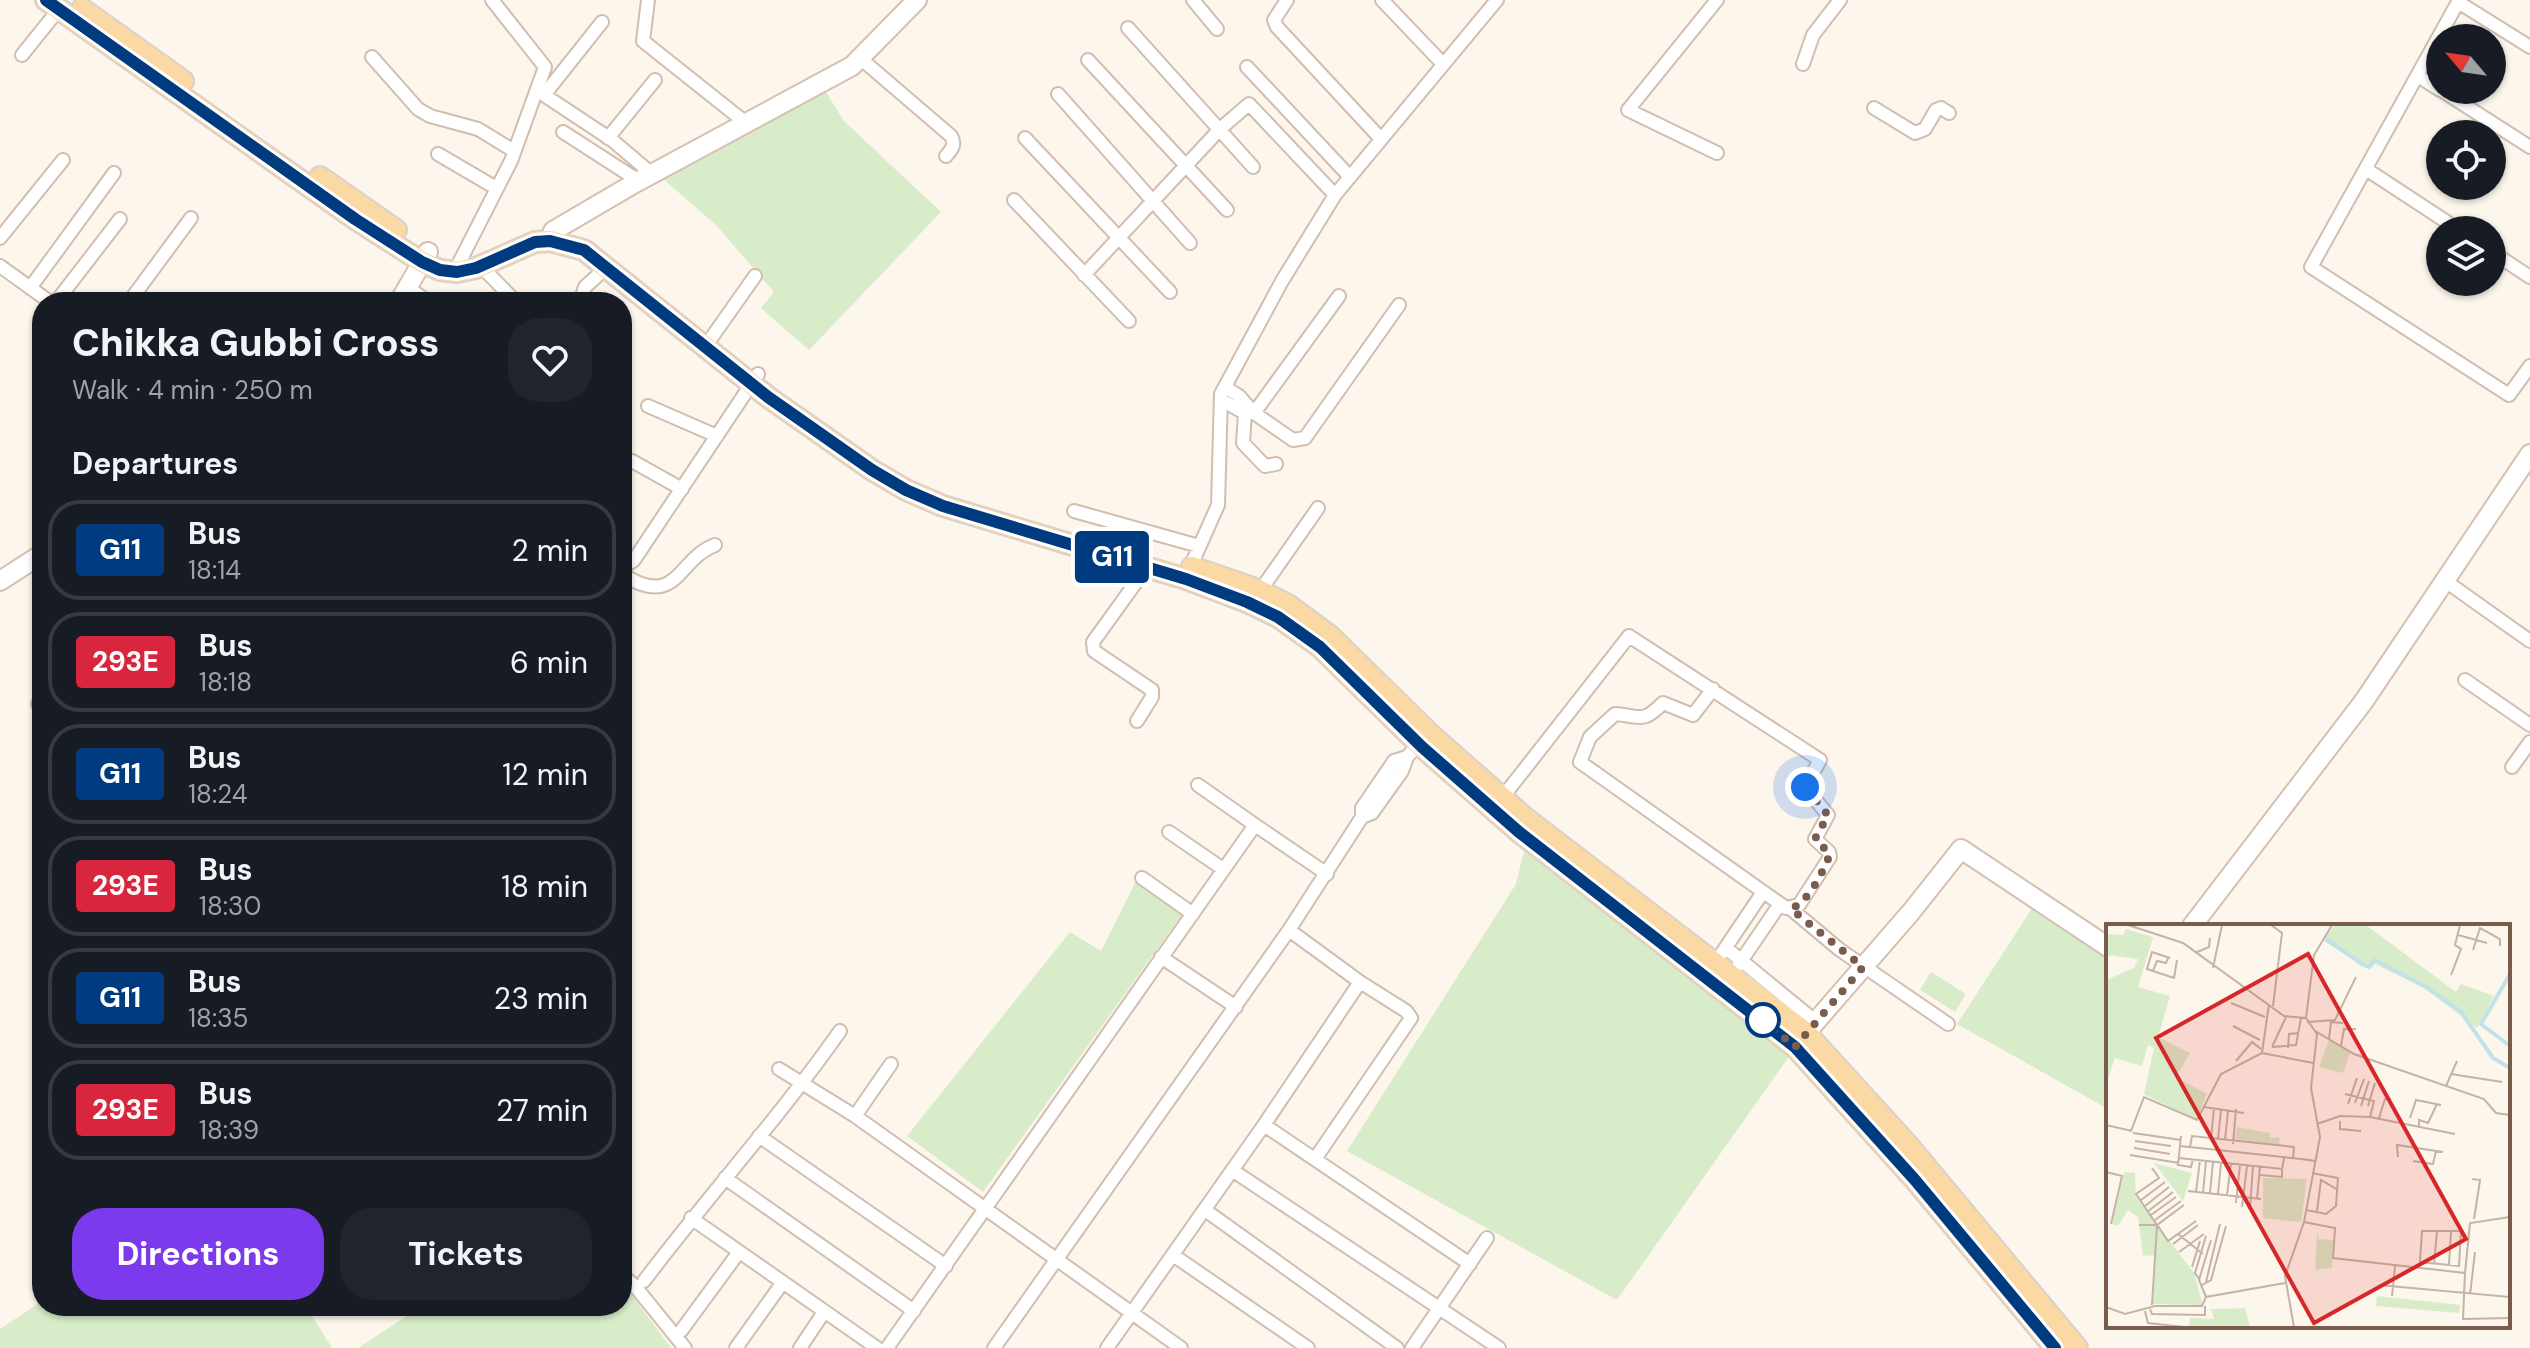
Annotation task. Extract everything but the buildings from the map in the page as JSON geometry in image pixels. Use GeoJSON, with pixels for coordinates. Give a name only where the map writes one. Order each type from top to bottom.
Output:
{"type":"FeatureCollection","features":[{"type":"Feature","properties":{"kind":"main road"},"geometry":{"type":"LineString","coordinates":[[58,3],[355,219],[425,257],[440,270],[457,272],[481,266],[551,236],[645,177],[852,66],[917,0]]}},
{"type":"Feature","properties":{"kind":"main road"},"geometry":{"type":"LineString","coordinates":[[551,236],[584,250],[685,322],[712,337],[755,379],[916,481],[946,494],[1188,573],[1260,591],[1288,605],[1330,636],[1418,744],[1502,798],[1525,818],[1736,968],[1806,1034],[1907,1144],[2077,1348]]}},
{"type":"Feature","properties":{"kind":"main road"},"geometry":{"type":"LineString","coordinates":[[425,257],[459,263],[517,240],[574,236],[590,243],[755,379],[872,470],[906,490],[943,506],[1147,567],[1188,573],[1278,617],[1320,647],[1418,744],[1519,832],[1806,1034],[1915,1180],[2055,1348]]}},
{"type":"Feature","properties":{"kind":"main road"},"geometry":{"type":"LineString","coordinates":[[405,292],[425,257]]}},
{"type":"Feature","properties":{"kind":"main road"},"geometry":{"type":"LineString","coordinates":[[2194,924],[2364,701],[2530,454]]}},
{"type":"Feature","properties":{"kind":"main road"},"geometry":{"type":"LineString","coordinates":[[0,567],[32,546]]}},
{"type":"Feature","properties":{"kind":"main road"},"geometry":{"type":"LineString","coordinates":[[0,581],[32,560]]}},
{"type":"Feature","properties":{"kind":"main road"},"geometry":{"type":"LineString","coordinates":[[1806,1034],[1961,849],[2106,946]]}},
{"type":"Feature","properties":{"kind":"street"},"geometry":{"type":"LineString","coordinates":[[459,263],[514,151],[545,67],[492,0]]}},
{"type":"Feature","properties":{"kind":"street"},"geometry":{"type":"LineString","coordinates":[[648,0],[643,41],[746,123]]}},
{"type":"Feature","properties":{"kind":"street"},"geometry":{"type":"LineString","coordinates":[[1193,0],[1217,29]]}},
{"type":"Feature","properties":{"kind":"street"},"geometry":{"type":"LineString","coordinates":[[1287,0],[1274,20],[1277,27],[1381,139]]}},
{"type":"Feature","properties":{"kind":"street"},"geometry":{"type":"LineString","coordinates":[[1382,0],[1443,64]]}},
{"type":"Feature","properties":{"kind":"street"},"geometry":{"type":"LineString","coordinates":[[1188,573],[1218,505],[1223,393],[1282,281],[1335,195],[1497,0]]}},
{"type":"Feature","properties":{"kind":"street"},"geometry":{"type":"LineString","coordinates":[[1717,0],[1628,110],[1717,153]]}},
{"type":"Feature","properties":{"kind":"street"},"geometry":{"type":"LineString","coordinates":[[1803,64],[1813,35],[1840,0]]}},
{"type":"Feature","properties":{"kind":"street"},"geometry":{"type":"LineString","coordinates":[[2530,47],[2458,2],[2311,267],[2509,395],[2530,366]]}},
{"type":"Feature","properties":{"kind":"street"},"geometry":{"type":"LineString","coordinates":[[22,55],[58,3]]}},
{"type":"Feature","properties":{"kind":"street"},"geometry":{"type":"LineString","coordinates":[[602,22],[544,95],[608,138],[645,177]]}},
{"type":"Feature","properties":{"kind":"street"},"geometry":{"type":"LineString","coordinates":[[1128,28],[1253,167]]}},
{"type":"Feature","properties":{"kind":"street"},"geometry":{"type":"LineString","coordinates":[[372,57],[418,109],[430,116],[478,129],[514,151]]}},
{"type":"Feature","properties":{"kind":"street"},"geometry":{"type":"LineString","coordinates":[[860,58],[951,136],[953,149],[946,156]]}},
{"type":"Feature","properties":{"kind":"street"},"geometry":{"type":"LineString","coordinates":[[1088,60],[1227,210]]}},
{"type":"Feature","properties":{"kind":"street"},"geometry":{"type":"LineString","coordinates":[[1247,67],[1350,177]]}},
{"type":"Feature","properties":{"kind":"street"},"geometry":{"type":"LineString","coordinates":[[2418,76],[2426,81]]}},
{"type":"Feature","properties":{"kind":"street"},"geometry":{"type":"LineString","coordinates":[[608,138],[655,80]]}},
{"type":"Feature","properties":{"kind":"street"},"geometry":{"type":"LineString","coordinates":[[1058,94],[1190,243]]}},
{"type":"Feature","properties":{"kind":"street"},"geometry":{"type":"LineString","coordinates":[[1084,275],[1220,129],[1249,104],[1335,195]]}},
{"type":"Feature","properties":{"kind":"street"},"geometry":{"type":"LineString","coordinates":[[2462,104],[2530,147]]}},
{"type":"Feature","properties":{"kind":"street"},"geometry":{"type":"LineString","coordinates":[[1874,108],[1915,133],[1925,129],[1936,110],[1941,108],[1949,113]]}},
{"type":"Feature","properties":{"kind":"street"},"geometry":{"type":"LineString","coordinates":[[563,132],[645,177]]}},
{"type":"Feature","properties":{"kind":"street"},"geometry":{"type":"LineString","coordinates":[[1025,138],[1170,292]]}},
{"type":"Feature","properties":{"kind":"street"},"geometry":{"type":"LineString","coordinates":[[438,154],[496,188]]}},
{"type":"Feature","properties":{"kind":"street"},"geometry":{"type":"LineString","coordinates":[[0,238],[63,160]]}},
{"type":"Feature","properties":{"kind":"street"},"geometry":{"type":"LineString","coordinates":[[2366,169],[2438,216]]}},
{"type":"Feature","properties":{"kind":"street"},"geometry":{"type":"LineString","coordinates":[[30,288],[114,173]]}},
{"type":"Feature","properties":{"kind":"street"},"geometry":{"type":"LineString","coordinates":[[1014,200],[1129,321]]}},
{"type":"Feature","properties":{"kind":"street"},"geometry":{"type":"LineString","coordinates":[[136,292],[191,218]]}},
{"type":"Feature","properties":{"kind":"street"},"geometry":{"type":"LineString","coordinates":[[64,292],[120,219]]}},
{"type":"Feature","properties":{"kind":"street"},"geometry":{"type":"LineString","coordinates":[[2506,261],[2530,277]]}},
{"type":"Feature","properties":{"kind":"street"},"geometry":{"type":"LineString","coordinates":[[0,266],[36,292]]}},
{"type":"Feature","properties":{"kind":"street"},"geometry":{"type":"LineString","coordinates":[[481,266],[506,292]]}},
{"type":"Feature","properties":{"kind":"street"},"geometry":{"type":"LineString","coordinates":[[583,292],[607,267]]}},
{"type":"Feature","properties":{"kind":"street"},"geometry":{"type":"LineString","coordinates":[[712,337],[755,276]]}},
{"type":"Feature","properties":{"kind":"street"},"geometry":{"type":"LineString","coordinates":[[1276,464],[1265,466],[1243,443],[1249,413],[1339,296]]}},
{"type":"Feature","properties":{"kind":"street"},"geometry":{"type":"LineString","coordinates":[[1223,393],[1241,399],[1249,413],[1289,439],[1297,441],[1305,438],[1399,305]]}},
{"type":"Feature","properties":{"kind":"street"},"geometry":{"type":"LineString","coordinates":[[632,562],[755,379]]}},
{"type":"Feature","properties":{"kind":"street"},"geometry":{"type":"LineString","coordinates":[[648,406],[717,436]]}},
{"type":"Feature","properties":{"kind":"street"},"geometry":{"type":"LineString","coordinates":[[632,461],[682,489]]}},
{"type":"Feature","properties":{"kind":"street"},"geometry":{"type":"LineString","coordinates":[[1260,591],[1318,508]]}},
{"type":"Feature","properties":{"kind":"street"},"geometry":{"type":"LineString","coordinates":[[1074,511],[1199,546]]}},
{"type":"Feature","properties":{"kind":"street"},"geometry":{"type":"LineString","coordinates":[[632,580],[653,586],[666,585],[715,545]]}},
{"type":"Feature","properties":{"kind":"street"},"geometry":{"type":"LineString","coordinates":[[1137,721],[1152,697],[1152,690],[1094,651],[1093,642],[1147,567]]}},
{"type":"Feature","properties":{"kind":"street"},"geometry":{"type":"LineString","coordinates":[[2444,580],[2530,641]]}},
{"type":"Feature","properties":{"kind":"street"},"geometry":{"type":"LineString","coordinates":[[1502,798],[1629,636],[1820,760],[1805,787],[1828,815],[1815,839],[1829,852],[1830,857],[1799,905],[1785,907],[1736,968]]}},
{"type":"Feature","properties":{"kind":"street"},"geometry":{"type":"LineString","coordinates":[[2465,680],[2530,725]]}},
{"type":"Feature","properties":{"kind":"street"},"geometry":{"type":"LineString","coordinates":[[1713,689],[1693,715],[1668,703],[1663,703],[1648,718],[1615,714],[1590,737],[1580,762],[1785,907],[1863,967],[1948,1024]]}},
{"type":"Feature","properties":{"kind":"street"},"geometry":{"type":"LineString","coordinates":[[2512,767],[2530,742]]}},
{"type":"Feature","properties":{"kind":"street"},"geometry":{"type":"LineString","coordinates":[[994,1348],[1236,1007],[1362,817],[1372,813],[1418,744]]}},
{"type":"Feature","properties":{"kind":"street"},"geometry":{"type":"LineString","coordinates":[[1198,785],[1327,874]]}},
{"type":"Feature","properties":{"kind":"street"},"geometry":{"type":"LineString","coordinates":[[887,1348],[1255,825]]}},
{"type":"Feature","properties":{"kind":"street"},"geometry":{"type":"LineString","coordinates":[[1169,832],[1223,869]]}},
{"type":"Feature","properties":{"kind":"street"},"geometry":{"type":"LineString","coordinates":[[1142,878],[1193,914]]}},
{"type":"Feature","properties":{"kind":"street"},"geometry":{"type":"LineString","coordinates":[[1720,956],[1763,892]]}},
{"type":"Feature","properties":{"kind":"street"},"geometry":{"type":"LineString","coordinates":[[1289,930],[1406,1011],[1411,1018],[1315,1159]]}},
{"type":"Feature","properties":{"kind":"street"},"geometry":{"type":"LineString","coordinates":[[1161,957],[1236,1007]]}},
{"type":"Feature","properties":{"kind":"street"},"geometry":{"type":"LineString","coordinates":[[1107,1348],[1360,982]]}},
{"type":"Feature","properties":{"kind":"street"},"geometry":{"type":"LineString","coordinates":[[644,1281],[691,1218],[804,1083],[840,1031]]}},
{"type":"Feature","properties":{"kind":"street"},"geometry":{"type":"LineString","coordinates":[[855,1116],[891,1064]]}},
{"type":"Feature","properties":{"kind":"street"},"geometry":{"type":"LineString","coordinates":[[779,1069],[855,1116],[987,1207],[1181,1348]]}},
{"type":"Feature","properties":{"kind":"street"},"geometry":{"type":"LineString","coordinates":[[1264,1125],[1470,1264]]}},
{"type":"Feature","properties":{"kind":"street"},"geometry":{"type":"LineString","coordinates":[[759,1136],[946,1266]]}},
{"type":"Feature","properties":{"kind":"street"},"geometry":{"type":"LineString","coordinates":[[1232,1170],[1499,1348]]}},
{"type":"Feature","properties":{"kind":"street"},"geometry":{"type":"LineString","coordinates":[[725,1178],[914,1311]]}},
{"type":"Feature","properties":{"kind":"street"},"geometry":{"type":"LineString","coordinates":[[1205,1210],[1397,1348]]}},
{"type":"Feature","properties":{"kind":"street"},"geometry":{"type":"LineString","coordinates":[[691,1218],[877,1348]]}},
{"type":"Feature","properties":{"kind":"street"},"geometry":{"type":"LineString","coordinates":[[1412,1348],[1487,1238]]}},
{"type":"Feature","properties":{"kind":"street"},"geometry":{"type":"LineString","coordinates":[[681,1331],[739,1252]]}},
{"type":"Feature","properties":{"kind":"street"},"geometry":{"type":"LineString","coordinates":[[1173,1255],[1308,1348]]}},
{"type":"Feature","properties":{"kind":"street"},"geometry":{"type":"LineString","coordinates":[[736,1348],[783,1282]]}},
{"type":"Feature","properties":{"kind":"street"},"geometry":{"type":"LineString","coordinates":[[632,1283],[685,1348]]}},
{"type":"Feature","properties":{"kind":"street"},"geometry":{"type":"LineString","coordinates":[[800,1348],[824,1312]]}},
{"type":"Feature","properties":{"kind":"green space"},"geometry":{"type":"Polygon","coordinates":[[[824,89],[844,121],[941,212],[809,350],[761,308],[774,292],[716,225],[662,178],[824,89]]]}},
{"type":"Feature","properties":{"kind":"green space"},"geometry":{"type":"Polygon","coordinates":[[[1524,851],[1790,1055],[1617,1300],[1347,1151],[1516,884],[1524,851]]]}},
{"type":"Feature","properties":{"kind":"green space"},"geometry":{"type":"Polygon","coordinates":[[[1137,879],[1183,913],[983,1192],[907,1136],[1070,932],[1101,951],[1137,879]]]}},
{"type":"Feature","properties":{"kind":"green space"},"geometry":{"type":"Polygon","coordinates":[[[2033,907],[2106,955],[2106,1108],[1957,1024],[2033,907]]]}},
{"type":"Feature","properties":{"kind":"green space"},"geometry":{"type":"Polygon","coordinates":[[[1931,972],[1966,994],[1955,1012],[1920,990],[1931,972]]]}},
{"type":"Feature","properties":{"kind":"green space"},"geometry":{"type":"Polygon","coordinates":[[[632,1295],[671,1348],[358,1348],[407,1316],[632,1316],[632,1295]]]}},
{"type":"Feature","properties":{"kind":"green space"},"geometry":{"type":"Polygon","coordinates":[[[32,1308],[32,1316],[312,1316],[332,1348],[0,1348],[0,1329],[32,1308]]]}},
{"type":"Feature","properties":{"kind":"bus line","name":"G11"},"geometry":{"type":"LineString","coordinates":[[46,0],[355,219],[422,262],[440,270],[457,272],[476,268],[535,242],[569,244],[584,250],[768,397],[872,470],[906,490],[943,506],[1186,579],[1278,617],[1320,647],[1422,747],[1519,832],[1795,1047],[1915,1180],[2055,1348]]}},
{"type":"Feature","properties":{"kind":"route"},"geometry":{"type":"LineString","coordinates":[[1763,1020],[1795,1047],[1863,967],[1791,909],[1799,905],[1830,857],[1829,852],[1815,839],[1827,812],[1805,787]]}}]}
